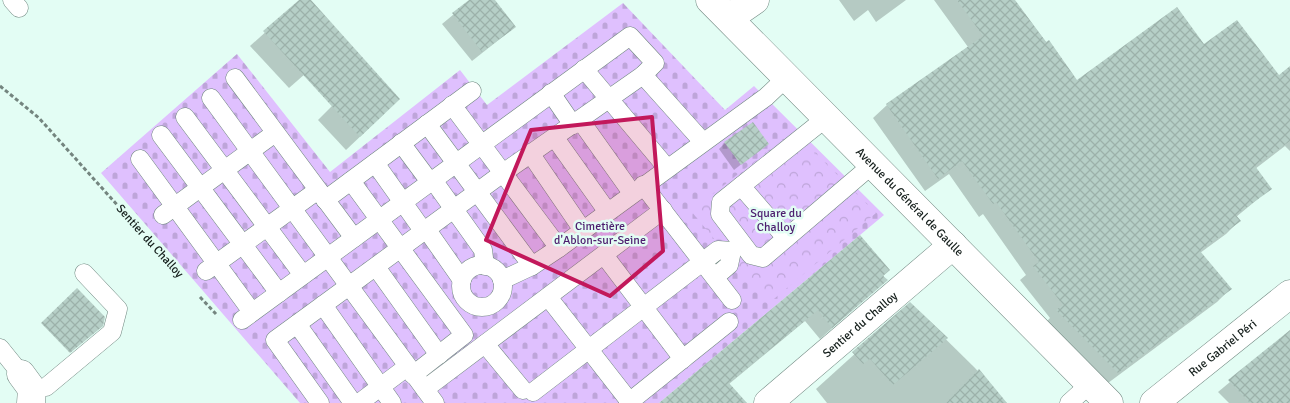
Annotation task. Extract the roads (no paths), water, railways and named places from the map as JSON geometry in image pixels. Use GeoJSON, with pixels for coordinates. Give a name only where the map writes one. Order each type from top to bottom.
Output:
{"type":"FeatureCollection","features":[{"type":"Feature","properties":{"kind":"street"},"geometry":{"type":"LineString","coordinates":[[720,9],[755,0]]}},
{"type":"Feature","properties":{"kind":"street","name":"Avenue du Général de Gaulle"},"geometry":{"type":"LineString","coordinates":[[720,9],[1099,394]]}},
{"type":"Feature","properties":{"kind":"street","name":"Sentier du Challoy"},"geometry":{"type":"LineString","coordinates":[[768,403],[953,245]]}},
{"type":"Feature","properties":{"kind":"street","name":"Rue Gabriel Péri"},"geometry":{"type":"LineString","coordinates":[[1154,403],[1290,294]]}},
{"type":"Feature","properties":{"kind":"street"},"geometry":{"type":"LineString","coordinates":[[22,374],[38,395]]}},
{"type":"Feature","properties":{"kind":"lane"},"geometry":{"type":"LineString","coordinates":[[140,159],[169,211],[247,316],[630,36],[655,63],[643,75],[555,138],[530,153],[275,340],[320,403]]}},
{"type":"Feature","properties":{"kind":"lane"},"geometry":{"type":"LineString","coordinates":[[584,69],[667,168]]}},
{"type":"Feature","properties":{"kind":"lane"},"geometry":{"type":"LineString","coordinates":[[643,75],[703,142]]}},
{"type":"Feature","properties":{"kind":"lane"},"geometry":{"type":"LineString","coordinates":[[235,78],[354,238]]}},
{"type":"Feature","properties":{"kind":"lane"},"geometry":{"type":"LineString","coordinates":[[502,280],[532,266],[558,248],[766,97],[786,78]]}},
{"type":"Feature","properties":{"kind":"lane"},"geometry":{"type":"LineString","coordinates":[[211,267],[293,209],[351,181],[472,90]]}},
{"type":"Feature","properties":{"kind":"lane"},"geometry":{"type":"LineString","coordinates":[[551,93],[638,189],[663,210],[732,300]]}},
{"type":"Feature","properties":{"kind":"lane"},"geometry":{"type":"LineString","coordinates":[[210,98],[430,396],[485,344],[663,210]]}},
{"type":"Feature","properties":{"kind":"lane"},"geometry":{"type":"LineString","coordinates":[[452,105],[558,248]]}},
{"type":"Feature","properties":{"kind":"lane"},"geometry":{"type":"LineString","coordinates":[[185,117],[303,275]]}},
{"type":"Feature","properties":{"kind":"lane"},"geometry":{"type":"LineString","coordinates":[[826,118],[721,202],[720,214],[737,247],[751,255],[764,258],[872,165]]}},
{"type":"Feature","properties":{"kind":"lane"},"geometry":{"type":"LineString","coordinates":[[427,124],[532,266]]}},
{"type":"Feature","properties":{"kind":"lane"},"geometry":{"type":"LineString","coordinates":[[169,211],[276,132]]}},
{"type":"Feature","properties":{"kind":"lane"},"geometry":{"type":"LineString","coordinates":[[161,135],[279,293]]}},
{"type":"Feature","properties":{"kind":"lane"},"geometry":{"type":"LineString","coordinates":[[555,138],[607,211]]}},
{"type":"Feature","properties":{"kind":"lane"},"geometry":{"type":"LineString","coordinates":[[401,143],[454,209],[483,250],[485,266]]}},
{"type":"Feature","properties":{"kind":"lane"},"geometry":{"type":"LineString","coordinates":[[530,153],[582,229]]}},
{"type":"Feature","properties":{"kind":"lane"},"geometry":{"type":"LineString","coordinates":[[375,162],[462,280]]}},
{"type":"Feature","properties":{"kind":"lane"},"geometry":{"type":"LineString","coordinates":[[351,181],[464,335],[439,355],[381,387],[359,403]]}},
{"type":"Feature","properties":{"kind":"lane"},"geometry":{"type":"LineString","coordinates":[[741,186],[786,238]]}},
{"type":"Feature","properties":{"kind":"lane"},"geometry":{"type":"LineString","coordinates":[[485,344],[527,398],[718,250],[737,247]]}},
{"type":"Feature","properties":{"kind":"lane"},"geometry":{"type":"LineString","coordinates":[[715,277],[730,265],[737,247]]}},
{"type":"Feature","properties":{"kind":"lane"},"geometry":{"type":"LineString","coordinates":[[604,255],[683,359]]}},
{"type":"Feature","properties":{"kind":"lane"},"geometry":{"type":"LineString","coordinates":[[485,266],[495,270],[502,280],[501,294],[492,305],[478,307],[471,304],[462,294],[462,280],[470,269],[485,266]]}},
{"type":"Feature","properties":{"kind":"lane"},"geometry":{"type":"LineString","coordinates":[[376,267],[439,355]]}},
{"type":"Feature","properties":{"kind":"lane"},"geometry":{"type":"LineString","coordinates":[[38,395],[112,332],[118,309],[84,273]]}},
{"type":"Feature","properties":{"kind":"lane"},"geometry":{"type":"LineString","coordinates":[[548,297],[629,402],[728,322]]}},
{"type":"Feature","properties":{"kind":"lane"},"geometry":{"type":"LineString","coordinates":[[323,305],[392,403]]}},
{"type":"Feature","properties":{"kind":"lane"},"geometry":{"type":"LineString","coordinates":[[297,324],[353,403]]}},
{"type":"Feature","properties":{"kind":"lane"},"geometry":{"type":"LineString","coordinates":[[0,348],[22,374]]}},
{"type":"Feature","properties":{"kind":"lane"},"geometry":{"type":"LineString","coordinates":[[1069,403],[1099,394]]}},
{"type":"Feature","properties":{"kind":"park label","name":"Square du Challoy"},"geometry":{"type":"Point","coordinates":[776,220]}},
{"type":"Feature","properties":{"kind":"park label","name":"Cimetière d'Ablon-sur-Seine"},"geometry":{"type":"Point","coordinates":[600,233]}}]}
